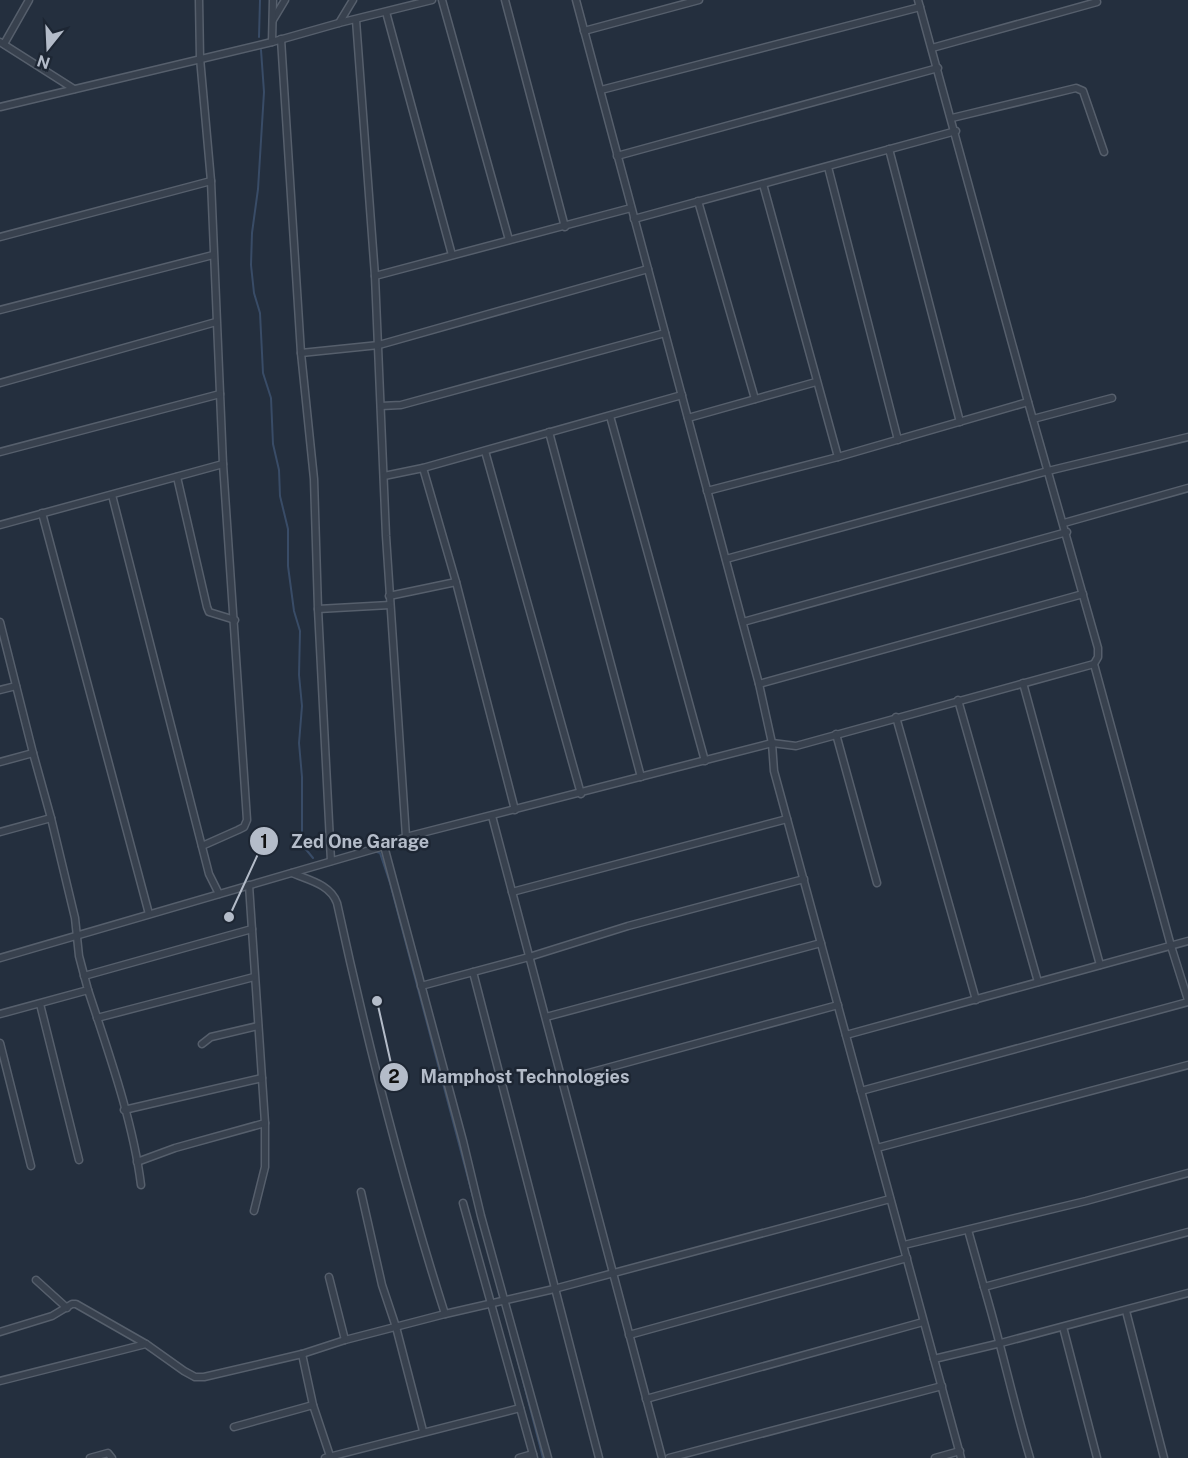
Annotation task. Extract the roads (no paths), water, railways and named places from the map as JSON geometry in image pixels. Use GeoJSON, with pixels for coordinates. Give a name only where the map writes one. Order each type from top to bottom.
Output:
{"type":"FeatureCollection","features":[{"type":"Feature","properties":{"kind":"street"},"geometry":{"type":"LineString","coordinates":[[29,0],[2,43],[74,89]]}},
{"type":"Feature","properties":{"kind":"street"},"geometry":{"type":"LineString","coordinates":[[199,0],[200,58],[211,181],[223,464],[247,820],[244,827],[202,846]]}},
{"type":"Feature","properties":{"kind":"street"},"geometry":{"type":"LineString","coordinates":[[339,22],[353,0]]}},
{"type":"Feature","properties":{"kind":"street"},"geometry":{"type":"LineString","coordinates":[[2,104],[272,42],[339,22],[356,20],[432,0]]}},
{"type":"Feature","properties":{"kind":"street"},"geometry":{"type":"LineString","coordinates":[[442,0],[509,240]]}},
{"type":"Feature","properties":{"kind":"street"},"geometry":{"type":"LineString","coordinates":[[505,0],[565,226]]}},
{"type":"Feature","properties":{"kind":"street"},"geometry":{"type":"LineString","coordinates":[[576,0],[759,684],[772,743],[774,771],[961,1455],[935,1458]]}},
{"type":"Feature","properties":{"kind":"street"},"geometry":{"type":"LineString","coordinates":[[584,31],[699,0]]}},
{"type":"Feature","properties":{"kind":"street"},"geometry":{"type":"LineString","coordinates":[[272,42],[273,2],[285,1]]}},
{"type":"Feature","properties":{"kind":"street"},"geometry":{"type":"LineString","coordinates":[[272,21],[285,1]]}},
{"type":"Feature","properties":{"kind":"street"},"geometry":{"type":"LineString","coordinates":[[932,48],[1097,2]]}},
{"type":"Feature","properties":{"kind":"street"},"geometry":{"type":"LineString","coordinates":[[601,90],[919,3],[1098,648],[1098,657],[1094,664],[1188,1001],[861,1091]]}},
{"type":"Feature","properties":{"kind":"street"},"geometry":{"type":"LineString","coordinates":[[386,12],[452,255]]}},
{"type":"Feature","properties":{"kind":"street"},"geometry":{"type":"LineString","coordinates":[[356,20],[375,276],[389,596],[406,837]]}},
{"type":"Feature","properties":{"kind":"street"},"geometry":{"type":"LineString","coordinates":[[281,39],[301,353],[314,478],[318,609],[331,861]]}},
{"type":"Feature","properties":{"kind":"street"},"geometry":{"type":"LineString","coordinates":[[617,156],[938,68]]}},
{"type":"Feature","properties":{"kind":"street"},"geometry":{"type":"LineString","coordinates":[[952,118],[1076,88],[1083,92],[1104,152]]}},
{"type":"Feature","properties":{"kind":"street"},"geometry":{"type":"LineString","coordinates":[[634,219],[956,131]]}},
{"type":"Feature","properties":{"kind":"street"},"geometry":{"type":"LineString","coordinates":[[889,150],[960,422]]}},
{"type":"Feature","properties":{"kind":"street"},"geometry":{"type":"LineString","coordinates":[[828,166],[898,440]]}},
{"type":"Feature","properties":{"kind":"street"},"geometry":{"type":"LineString","coordinates":[[0,237],[211,181]]}},
{"type":"Feature","properties":{"kind":"street"},"geometry":{"type":"LineString","coordinates":[[763,184],[838,457]]}},
{"type":"Feature","properties":{"kind":"street"},"geometry":{"type":"LineString","coordinates":[[698,201],[728,298],[754,399]]}},
{"type":"Feature","properties":{"kind":"street"},"geometry":{"type":"LineString","coordinates":[[375,276],[631,208]]}},
{"type":"Feature","properties":{"kind":"street"},"geometry":{"type":"LineString","coordinates":[[0,310],[213,255]]}},
{"type":"Feature","properties":{"kind":"street"},"geometry":{"type":"LineString","coordinates":[[301,353],[379,345],[648,269]]}},
{"type":"Feature","properties":{"kind":"street"},"geometry":{"type":"LineString","coordinates":[[0,383],[216,322]]}},
{"type":"Feature","properties":{"kind":"street"},"geometry":{"type":"LineString","coordinates":[[381,406],[400,405],[665,333]]}},
{"type":"Feature","properties":{"kind":"street"},"geometry":{"type":"LineString","coordinates":[[688,418],[816,382]]}},
{"type":"Feature","properties":{"kind":"street"},"geometry":{"type":"LineString","coordinates":[[0,452],[220,394]]}},
{"type":"Feature","properties":{"kind":"street"},"geometry":{"type":"LineString","coordinates":[[384,476],[423,468],[682,395]]}},
{"type":"Feature","properties":{"kind":"street"},"geometry":{"type":"LineString","coordinates":[[1033,419],[1112,398]]}},
{"type":"Feature","properties":{"kind":"street"},"geometry":{"type":"LineString","coordinates":[[707,491],[838,457],[1028,402]]}},
{"type":"Feature","properties":{"kind":"street"},"geometry":{"type":"LineString","coordinates":[[610,416],[705,761]]}},
{"type":"Feature","properties":{"kind":"street"},"geometry":{"type":"LineString","coordinates":[[549,432],[641,777]]}},
{"type":"Feature","properties":{"kind":"street"},"geometry":{"type":"LineString","coordinates":[[726,558],[1048,471],[1188,437]]}},
{"type":"Feature","properties":{"kind":"street"},"geometry":{"type":"LineString","coordinates":[[485,451],[581,794]]}},
{"type":"Feature","properties":{"kind":"street"},"geometry":{"type":"LineString","coordinates":[[0,525],[223,464]]}},
{"type":"Feature","properties":{"kind":"street"},"geometry":{"type":"LineString","coordinates":[[423,468],[456,582],[515,810]]}},
{"type":"Feature","properties":{"kind":"street"},"geometry":{"type":"LineString","coordinates":[[177,477],[209,612],[235,621]]}},
{"type":"Feature","properties":{"kind":"street"},"geometry":{"type":"LineString","coordinates":[[1064,523],[1188,488]]}},
{"type":"Feature","properties":{"kind":"street"},"geometry":{"type":"LineString","coordinates":[[112,495],[209,874],[219,894]]}},
{"type":"Feature","properties":{"kind":"street"},"geometry":{"type":"LineString","coordinates":[[42,513],[149,914]]}},
{"type":"Feature","properties":{"kind":"street"},"geometry":{"type":"LineString","coordinates":[[743,622],[1066,532]]}},
{"type":"Feature","properties":{"kind":"street"},"geometry":{"type":"LineString","coordinates":[[389,596],[456,582]]}},
{"type":"Feature","properties":{"kind":"street"},"geometry":{"type":"LineString","coordinates":[[759,684],[1083,594]]}},
{"type":"Feature","properties":{"kind":"street"},"geometry":{"type":"LineString","coordinates":[[318,609],[390,605]]}},
{"type":"Feature","properties":{"kind":"street"},"geometry":{"type":"LineString","coordinates":[[0,622],[51,818],[78,934],[79,956],[84,976],[124,1110],[141,1185]]}},
{"type":"Feature","properties":{"kind":"street"},"geometry":{"type":"LineString","coordinates":[[0,958],[384,846],[406,837],[581,794],[772,743],[796,746],[1094,664]]}},
{"type":"Feature","properties":{"kind":"street"},"geometry":{"type":"LineString","coordinates":[[1023,683],[1100,965]]}},
{"type":"Feature","properties":{"kind":"street"},"geometry":{"type":"LineString","coordinates":[[0,690],[16,686]]}},
{"type":"Feature","properties":{"kind":"street"},"geometry":{"type":"LineString","coordinates":[[958,700],[1038,982]]}},
{"type":"Feature","properties":{"kind":"street"},"geometry":{"type":"LineString","coordinates":[[896,717],[976,1000]]}},
{"type":"Feature","properties":{"kind":"street"},"geometry":{"type":"LineString","coordinates":[[836,734],[877,884]]}},
{"type":"Feature","properties":{"kind":"street"},"geometry":{"type":"LineString","coordinates":[[0,762],[33,753]]}},
{"type":"Feature","properties":{"kind":"street"},"geometry":{"type":"LineString","coordinates":[[492,816],[662,1458]]}},
{"type":"Feature","properties":{"kind":"street"},"geometry":{"type":"LineString","coordinates":[[0,832],[51,818]]}},
{"type":"Feature","properties":{"kind":"street"},"geometry":{"type":"LineString","coordinates":[[512,892],[787,819]]}},
{"type":"Feature","properties":{"kind":"street"},"geometry":{"type":"LineString","coordinates":[[384,846],[504,1301],[548,1458]]}},
{"type":"Feature","properties":{"kind":"street"},"geometry":{"type":"LineString","coordinates":[[291,872],[334,894],[406,1184],[445,1314]]}},
{"type":"Feature","properties":{"kind":"street"},"geometry":{"type":"LineString","coordinates":[[421,986],[529,957],[628,926],[804,879]]}},
{"type":"Feature","properties":{"kind":"street"},"geometry":{"type":"LineString","coordinates":[[249,885],[265,1123],[265,1167],[254,1211]]}},
{"type":"Feature","properties":{"kind":"street"},"geometry":{"type":"LineString","coordinates":[[84,976],[252,929]]}},
{"type":"Feature","properties":{"kind":"street"},"geometry":{"type":"LineString","coordinates":[[846,1035],[1188,941]]}},
{"type":"Feature","properties":{"kind":"street"},"geometry":{"type":"LineString","coordinates":[[546,1017],[821,943]]}},
{"type":"Feature","properties":{"kind":"street"},"geometry":{"type":"LineString","coordinates":[[473,972],[599,1458]]}},
{"type":"Feature","properties":{"kind":"street"},"geometry":{"type":"LineString","coordinates":[[97,1018],[254,977]]}},
{"type":"Feature","properties":{"kind":"street"},"geometry":{"type":"LineString","coordinates":[[0,1014],[88,990]]}},
{"type":"Feature","properties":{"kind":"street"},"geometry":{"type":"LineString","coordinates":[[40,1004],[79,1160]]}},
{"type":"Feature","properties":{"kind":"street"},"geometry":{"type":"LineString","coordinates":[[563,1080],[838,1005]]}},
{"type":"Feature","properties":{"kind":"street"},"geometry":{"type":"LineString","coordinates":[[202,1044],[211,1037],[258,1026]]}},
{"type":"Feature","properties":{"kind":"street"},"geometry":{"type":"LineString","coordinates":[[0,1043],[31,1166]]}},
{"type":"Feature","properties":{"kind":"street"},"geometry":{"type":"LineString","coordinates":[[877,1148],[1188,1065]]}},
{"type":"Feature","properties":{"kind":"street"},"geometry":{"type":"LineString","coordinates":[[124,1110],[262,1078]]}},
{"type":"Feature","properties":{"kind":"street"},"geometry":{"type":"LineString","coordinates":[[137,1161],[265,1123]]}},
{"type":"Feature","properties":{"kind":"street"},"geometry":{"type":"LineString","coordinates":[[904,1245],[1086,1201],[1188,1173]]}},
{"type":"Feature","properties":{"kind":"street"},"geometry":{"type":"LineString","coordinates":[[361,1192],[382,1285],[396,1328],[423,1431]]}},
{"type":"Feature","properties":{"kind":"street"},"geometry":{"type":"LineString","coordinates":[[0,1332],[52,1316],[76,1304],[146,1344],[195,1377],[204,1377],[302,1354],[345,1340],[445,1314],[554,1289],[890,1199]]}},
{"type":"Feature","properties":{"kind":"street"},"geometry":{"type":"LineString","coordinates":[[463,1203],[533,1456],[519,1458]]}},
{"type":"Feature","properties":{"kind":"street"},"geometry":{"type":"LineString","coordinates":[[968,1230],[1001,1343],[1015,1412],[1030,1458]]}},
{"type":"Feature","properties":{"kind":"street"},"geometry":{"type":"LineString","coordinates":[[984,1287],[1188,1232]]}},
{"type":"Feature","properties":{"kind":"street"},"geometry":{"type":"LineString","coordinates":[[629,1335],[907,1258]]}},
{"type":"Feature","properties":{"kind":"street"},"geometry":{"type":"LineString","coordinates":[[328,1277],[345,1340]]}},
{"type":"Feature","properties":{"kind":"street"},"geometry":{"type":"LineString","coordinates":[[36,1280],[67,1308]]}},
{"type":"Feature","properties":{"kind":"street"},"geometry":{"type":"LineString","coordinates":[[934,1359],[1187,1296]]}},
{"type":"Feature","properties":{"kind":"street"},"geometry":{"type":"LineString","coordinates":[[1126,1311],[1164,1458]]}},
{"type":"Feature","properties":{"kind":"street"},"geometry":{"type":"LineString","coordinates":[[646,1398],[923,1322]]}},
{"type":"Feature","properties":{"kind":"street"},"geometry":{"type":"LineString","coordinates":[[1063,1327],[1097,1458]]}},
{"type":"Feature","properties":{"kind":"street"},"geometry":{"type":"LineString","coordinates":[[0,1381],[146,1344]]}},
{"type":"Feature","properties":{"kind":"street"},"geometry":{"type":"LineString","coordinates":[[302,1354],[327,1457],[520,1408]]}},
{"type":"Feature","properties":{"kind":"street"},"geometry":{"type":"LineString","coordinates":[[669,1458],[942,1386]]}},
{"type":"Feature","properties":{"kind":"street"},"geometry":{"type":"LineString","coordinates":[[234,1427],[313,1405]]}},
{"type":"Feature","properties":{"kind":"street"},"geometry":{"type":"LineString","coordinates":[[90,1458],[108,1453],[112,1458]]}},
{"type":"Feature","properties":{"kind":"waterway"},"geometry":{"type":"LineString","coordinates":[[259,37],[260,0]]}},
{"type":"Feature","properties":{"kind":"waterway"},"geometry":{"type":"LineString","coordinates":[[261,50],[264,92],[251,265],[254,293],[260,313],[263,373],[271,398],[273,444],[279,470],[280,496],[288,529],[288,566],[294,611],[300,631],[299,675],[302,706],[299,743],[302,777],[302,835],[304,847],[313,858]]}},
{"type":"Feature","properties":{"kind":"waterway"},"geometry":{"type":"LineString","coordinates":[[374,851],[380,853],[390,883],[473,1197]]}},
{"type":"Feature","properties":{"kind":"waterway"},"geometry":{"type":"LineString","coordinates":[[513,1342],[543,1458]]}},
{"type":"Feature","properties":{"kind":"place","name":"Zed One Garage"},"geometry":{"type":"Point","coordinates":[229,917]}},
{"type":"Feature","properties":{"kind":"place","name":"Mamphost Technologies"},"geometry":{"type":"Point","coordinates":[377,1001]}}]}
